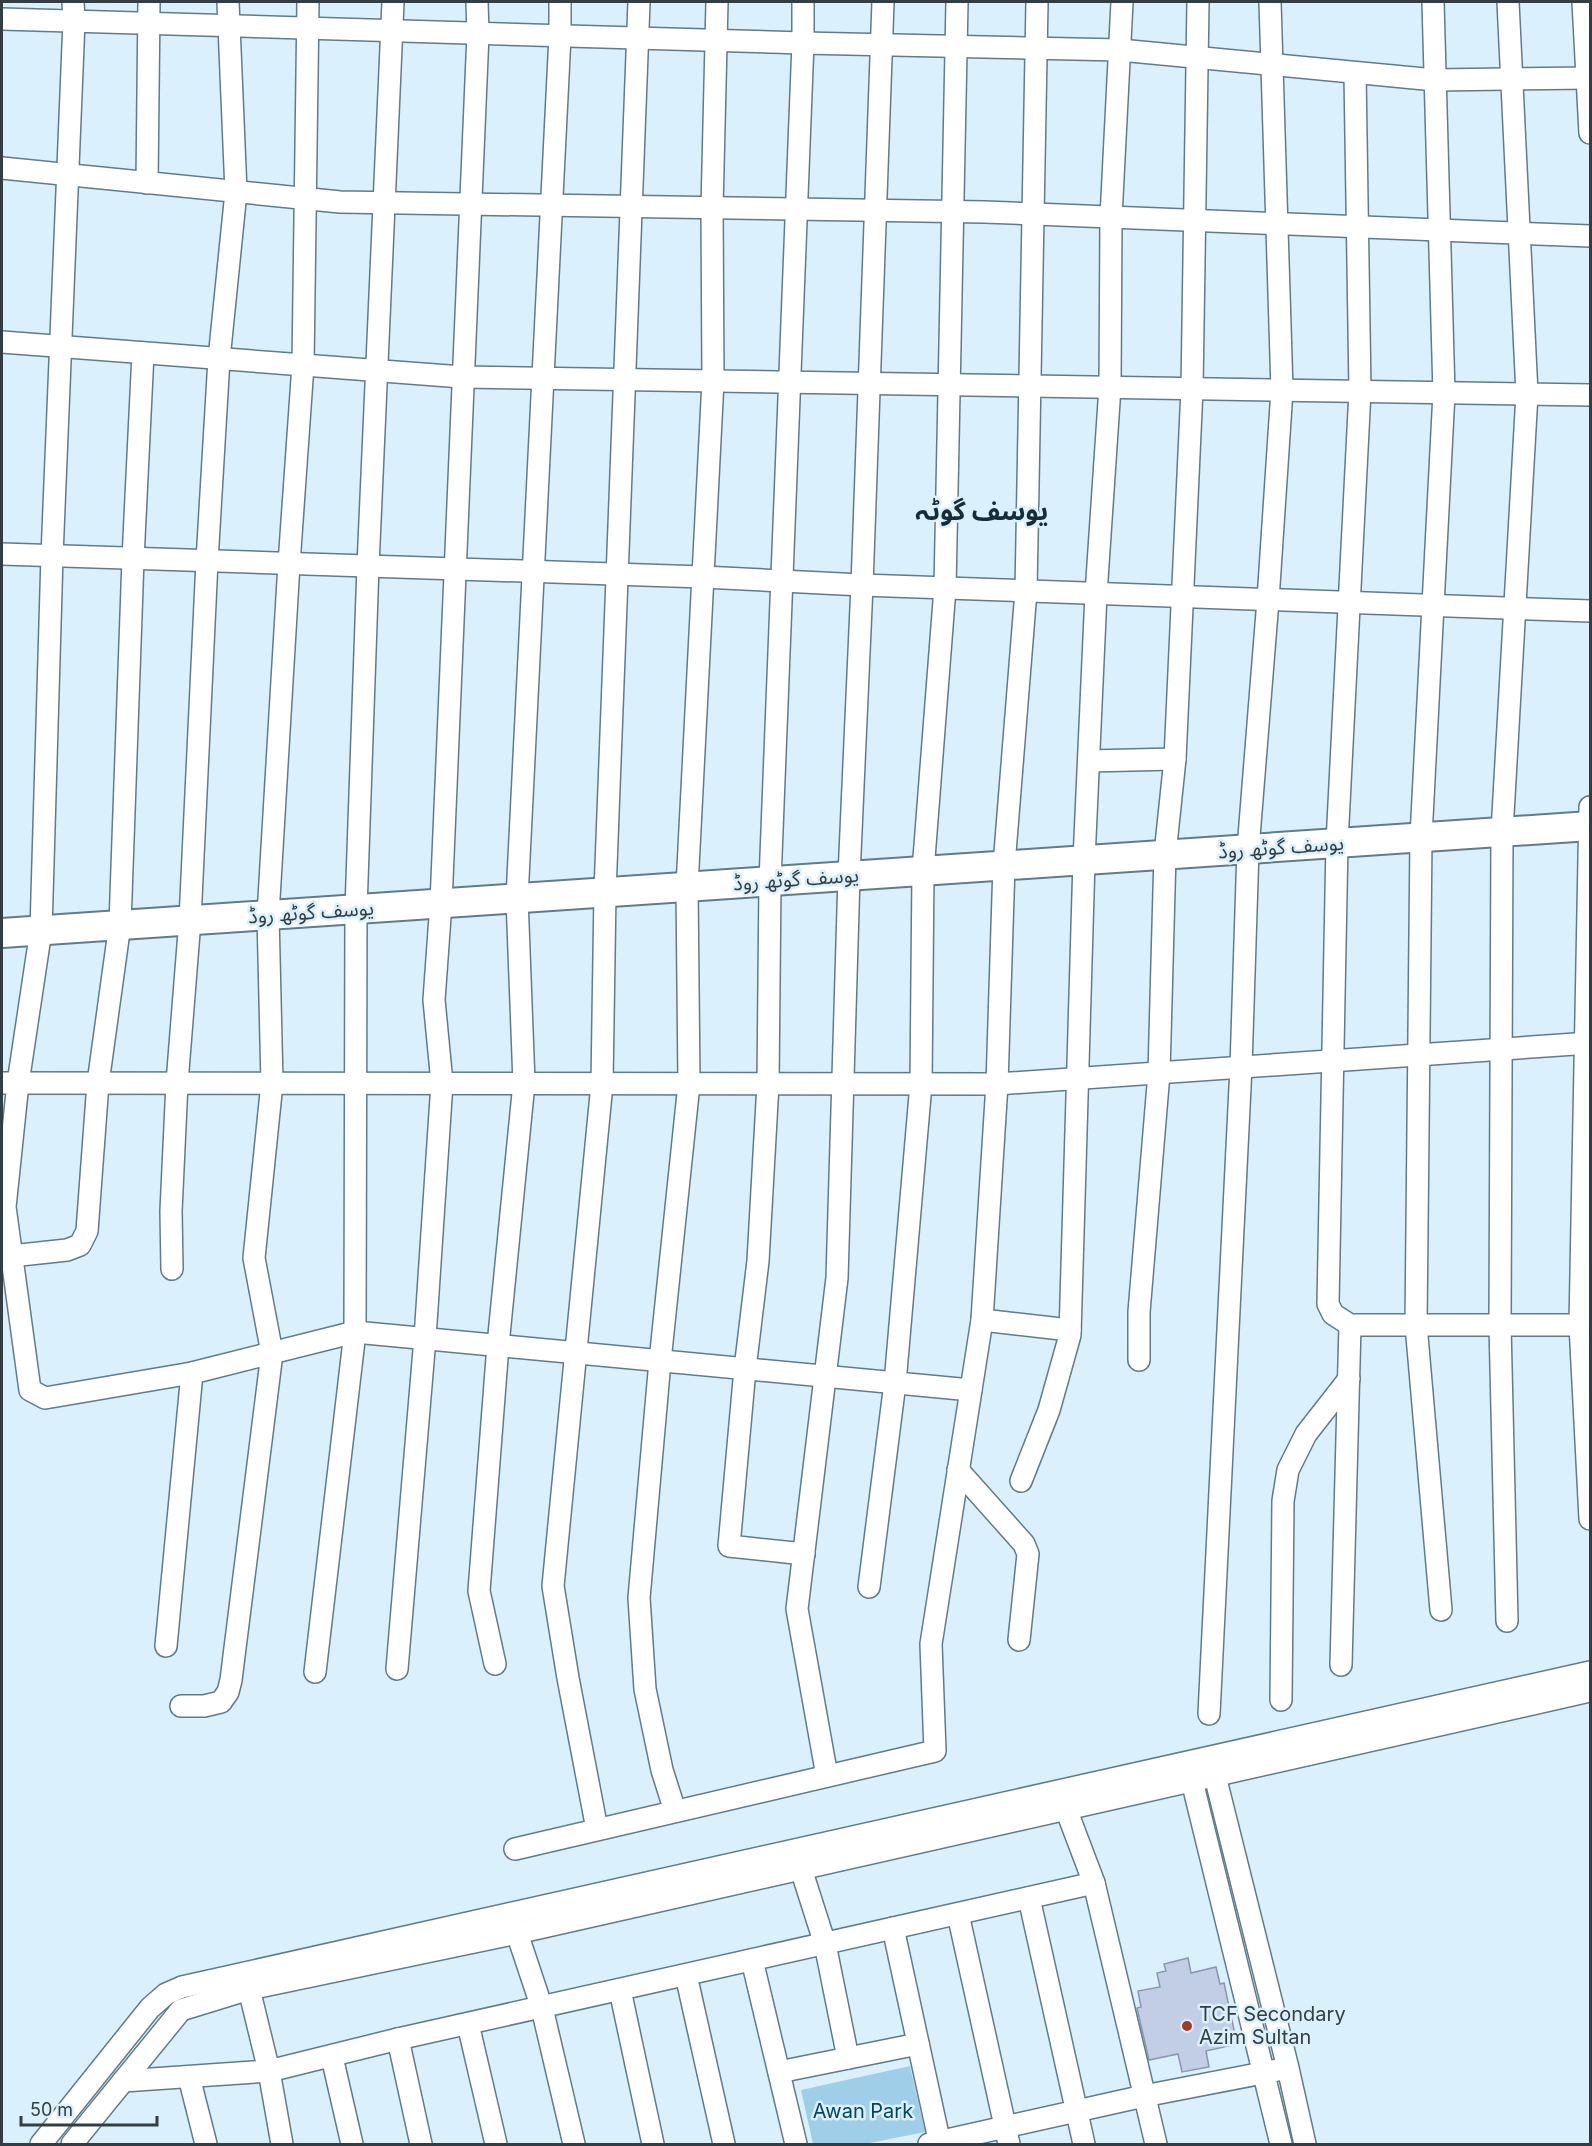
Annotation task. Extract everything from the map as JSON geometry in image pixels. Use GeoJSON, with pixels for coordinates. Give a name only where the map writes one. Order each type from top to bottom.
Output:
{"type":"FeatureCollection","features":[{"type":"Feature","properties":{"kind":"street"},"geometry":{"type":"LineString","coordinates":[[147,183],[149,2]]}},
{"type":"Feature","properties":{"kind":"street"},"geometry":{"type":"LineString","coordinates":[[171,1269],[171,1211],[177,1083],[190,920],[219,359],[236,192],[228,2]]}},
{"type":"Feature","properties":{"kind":"street"},"geometry":{"type":"LineString","coordinates":[[181,1706],[204,1706],[221,1702],[228,1692],[272,1353],[254,1258],[272,1083],[268,915],[303,365],[308,2]]}},
{"type":"Feature","properties":{"kind":"street"},"geometry":{"type":"LineString","coordinates":[[315,1672],[355,1332],[356,909],[368,566],[393,2]]}},
{"type":"Feature","properties":{"kind":"street"},"geometry":{"type":"LineString","coordinates":[[397,1669],[425,1338],[442,1083],[434,1000],[441,903],[478,33],[477,2]]}},
{"type":"Feature","properties":{"kind":"street"},"geometry":{"type":"LineString","coordinates":[[495,1664],[479,1591],[498,1345],[524,1083],[517,898],[560,2]]}},
{"type":"Feature","properties":{"kind":"street"},"geometry":{"type":"LineString","coordinates":[[597,1829],[553,1586],[602,1084],[605,892],[639,2]]}},
{"type":"Feature","properties":{"kind":"street"},"geometry":{"type":"LineString","coordinates":[[675,1811],[662,1770],[645,1689],[639,1598],[660,1360],[689,1084],[687,886],[712,381],[712,208],[717,2]]}},
{"type":"Feature","properties":{"kind":"street"},"geometry":{"type":"LineString","coordinates":[[803,2],[770,881],[768,1084],[758,1261],[745,1368],[729,1546],[804,1554]]}},
{"type":"Feature","properties":{"kind":"street"},"geometry":{"type":"LineString","coordinates":[[827,1776],[797,1609],[837,1278],[849,876],[870,384],[883,2]]}},
{"type":"Feature","properties":{"kind":"street"},"geometry":{"type":"LineString","coordinates":[[869,1587],[895,1383],[921,1084],[923,871],[945,588],[957,2]]}},
{"type":"Feature","properties":{"kind":"street"},"geometry":{"type":"LineString","coordinates":[[514,1849],[935,1751],[931,1644],[981,1320],[997,1084],[1004,865],[1026,591],[1037,2]]}},
{"type":"Feature","properties":{"kind":"street"},"geometry":{"type":"LineString","coordinates":[[1021,1481],[1049,1410],[1070,1330],[1084,860],[1096,594],[1110,387],[1111,217],[1122,2]]}},
{"type":"Feature","properties":{"kind":"street"},"geometry":{"type":"LineString","coordinates":[[1139,1360],[1139,1312],[1159,1073],[1165,854],[1175,759],[1192,389],[1198,2]]}},
{"type":"Feature","properties":{"kind":"street"},"geometry":{"type":"LineString","coordinates":[[1209,1714],[1241,1067],[1248,849],[1282,390],[1270,2]]}},
{"type":"Feature","properties":{"kind":"street"},"geometry":{"type":"LineString","coordinates":[[1433,2],[1444,393],[1421,837],[1416,1325],[1442,1610]]}},
{"type":"Feature","properties":{"kind":"street"},"geometry":{"type":"LineString","coordinates":[[1507,1621],[1500,1325],[1502,832],[1527,394],[1508,2]]}},
{"type":"Feature","properties":{"kind":"street"},"geometry":{"type":"LineString","coordinates":[[1584,2],[1590,133]]}},
{"type":"Feature","properties":{"kind":"street"},"geometry":{"type":"LineString","coordinates":[[74,11],[52,556],[41,930],[10,1083],[5,1207],[30,1390],[45,1398],[192,1373],[355,1332],[971,1390]]}},
{"type":"Feature","properties":{"kind":"street"},"geometry":{"type":"LineString","coordinates":[[2,19],[74,11],[149,24],[1120,50],[1435,80],[1589,78]]}},
{"type":"Feature","properties":{"kind":"street"},"geometry":{"type":"LineString","coordinates":[[1355,73],[1360,392],[1337,843],[1328,1304],[1333,1314],[1350,1325],[1585,1325]]}},
{"type":"Feature","properties":{"kind":"street"},"geometry":{"type":"LineString","coordinates":[[2,168],[340,202],[1032,214],[1590,236]]}},
{"type":"Feature","properties":{"kind":"street"},"geometry":{"type":"LineString","coordinates":[[2,342],[462,378],[1590,395]]}},
{"type":"Feature","properties":{"kind":"street"},"geometry":{"type":"LineString","coordinates":[[11,1256],[67,1250],[80,1245],[87,1231],[98,1083],[120,924],[143,353]]}},
{"type":"Feature","properties":{"kind":"street"},"geometry":{"type":"LineString","coordinates":[[2,554],[703,577],[1096,594],[1590,611]]}},
{"type":"Feature","properties":{"kind":"street"},"geometry":{"type":"LineString","coordinates":[[1089,761],[1175,759]]}},
{"type":"Feature","properties":{"kind":"street"},"geometry":{"type":"LineString","coordinates":[[1590,819],[1585,1325],[1590,1520]]}},
{"type":"Feature","properties":{"kind":"street","name":"یوسف گوٹھ روڈ"},"geometry":{"type":"LineString","coordinates":[[2,933],[1502,832],[1590,819]]}},
{"type":"Feature","properties":{"kind":"street"},"geometry":{"type":"LineString","coordinates":[[10,1083],[997,1084],[1588,1043]]}},
{"type":"Feature","properties":{"kind":"street"},"geometry":{"type":"LineString","coordinates":[[981,1320],[1070,1330]]}},
{"type":"Feature","properties":{"kind":"street"},"geometry":{"type":"LineString","coordinates":[[1341,1665],[1350,1325]]}},
{"type":"Feature","properties":{"kind":"street"},"geometry":{"type":"LineString","coordinates":[[166,1646],[192,1373]]}},
{"type":"Feature","properties":{"kind":"street"},"geometry":{"type":"LineString","coordinates":[[1281,1700],[1283,1501],[1288,1470],[1306,1434],[1349,1379]]}},
{"type":"Feature","properties":{"kind":"street"},"geometry":{"type":"LineString","coordinates":[[958,1470],[1024,1544],[1028,1554],[1019,1640]]}},
{"type":"Feature","properties":{"kind":"street"},"geometry":{"type":"LineString","coordinates":[[1210,1767],[1590,1672]]}},
{"type":"Feature","properties":{"kind":"street"},"geometry":{"type":"LineString","coordinates":[[41,2145],[150,2008],[166,1994],[182,1987],[1210,1767],[1590,1691]]}},
{"type":"Feature","properties":{"kind":"street"},"geometry":{"type":"LineString","coordinates":[[1210,1767],[1288,2068],[1305,2145]]}},
{"type":"Feature","properties":{"kind":"street"},"geometry":{"type":"LineString","coordinates":[[72,2145],[181,2010],[249,1989],[517,1933],[1066,1809],[1187,1772]]}},
{"type":"Feature","properties":{"kind":"street"},"geometry":{"type":"LineString","coordinates":[[1187,1772],[1265,2074],[1281,2145]]}},
{"type":"Feature","properties":{"kind":"street"},"geometry":{"type":"LineString","coordinates":[[1066,1809],[1094,1883],[1156,2145]]}},
{"type":"Feature","properties":{"kind":"street"},"geometry":{"type":"LineString","coordinates":[[801,1869],[825,1944],[848,2058]]}},
{"type":"Feature","properties":{"kind":"street"},"geometry":{"type":"LineString","coordinates":[[123,2081],[268,2071],[333,2057],[398,2039],[1094,1883]]}},
{"type":"Feature","properties":{"kind":"street"},"geometry":{"type":"LineString","coordinates":[[1029,1898],[1084,2145]]}},
{"type":"Feature","properties":{"kind":"street"},"geometry":{"type":"LineString","coordinates":[[958,1914],[1007,2136]]}},
{"type":"Feature","properties":{"kind":"street"},"geometry":{"type":"LineString","coordinates":[[893,1928],[918,2044],[936,2144],[1007,2136],[1077,2111],[1288,2068]]}},
{"type":"Feature","properties":{"kind":"street"},"geometry":{"type":"LineString","coordinates":[[517,1933],[542,2008],[574,2145]]}},
{"type":"Feature","properties":{"kind":"street"},"geometry":{"type":"LineString","coordinates":[[752,1960],[796,2145]]}},
{"type":"Feature","properties":{"kind":"street"},"geometry":{"type":"LineString","coordinates":[[686,1975],[724,2145]]}},
{"type":"Feature","properties":{"kind":"street"},"geometry":{"type":"LineString","coordinates":[[249,1989],[282,2145]]}},
{"type":"Feature","properties":{"kind":"street"},"geometry":{"type":"LineString","coordinates":[[620,1990],[653,2145]]}},
{"type":"Feature","properties":{"kind":"street"},"geometry":{"type":"LineString","coordinates":[[468,2024],[496,2145]]}},
{"type":"Feature","properties":{"kind":"street"},"geometry":{"type":"LineString","coordinates":[[398,2039],[421,2145]]}},
{"type":"Feature","properties":{"kind":"street"},"geometry":{"type":"LineString","coordinates":[[779,2072],[918,2044]]}},
{"type":"Feature","properties":{"kind":"street"},"geometry":{"type":"LineString","coordinates":[[333,2057],[352,2145]]}},
{"type":"Feature","properties":{"kind":"street"},"geometry":{"type":"LineString","coordinates":[[189,2077],[206,2145]]}},
{"type":"Feature","properties":{"kind":"green space","name":"Awan Park"},"geometry":{"type":"Polygon","coordinates":[[[910,2066],[925,2132],[865,2144],[813,2144],[801,2090],[910,2066]]]}},
{"type":"Feature","properties":{"kind":"building","name":"TCF Secondary Azim Sultan"},"geometry":{"type":"Polygon","coordinates":[[[1188,1958],[1191,1973],[1216,1967],[1220,1984],[1224,1983],[1237,2044],[1206,2051],[1209,2067],[1182,2072],[1178,2054],[1149,2060],[1137,2008],[1141,2007],[1138,1991],[1160,1987],[1157,1973],[1166,1971],[1164,1964],[1188,1958]]]}},
{"type":"Feature","properties":{"kind":"place","name":"TCF Secondary Azim Sultan"},"geometry":{"type":"Point","coordinates":[1187,2026]}},
{"type":"Feature","properties":{"kind":"district","name":"یوسف گوٹہ"},"geometry":{"type":"Point","coordinates":[982,511]}}]}
